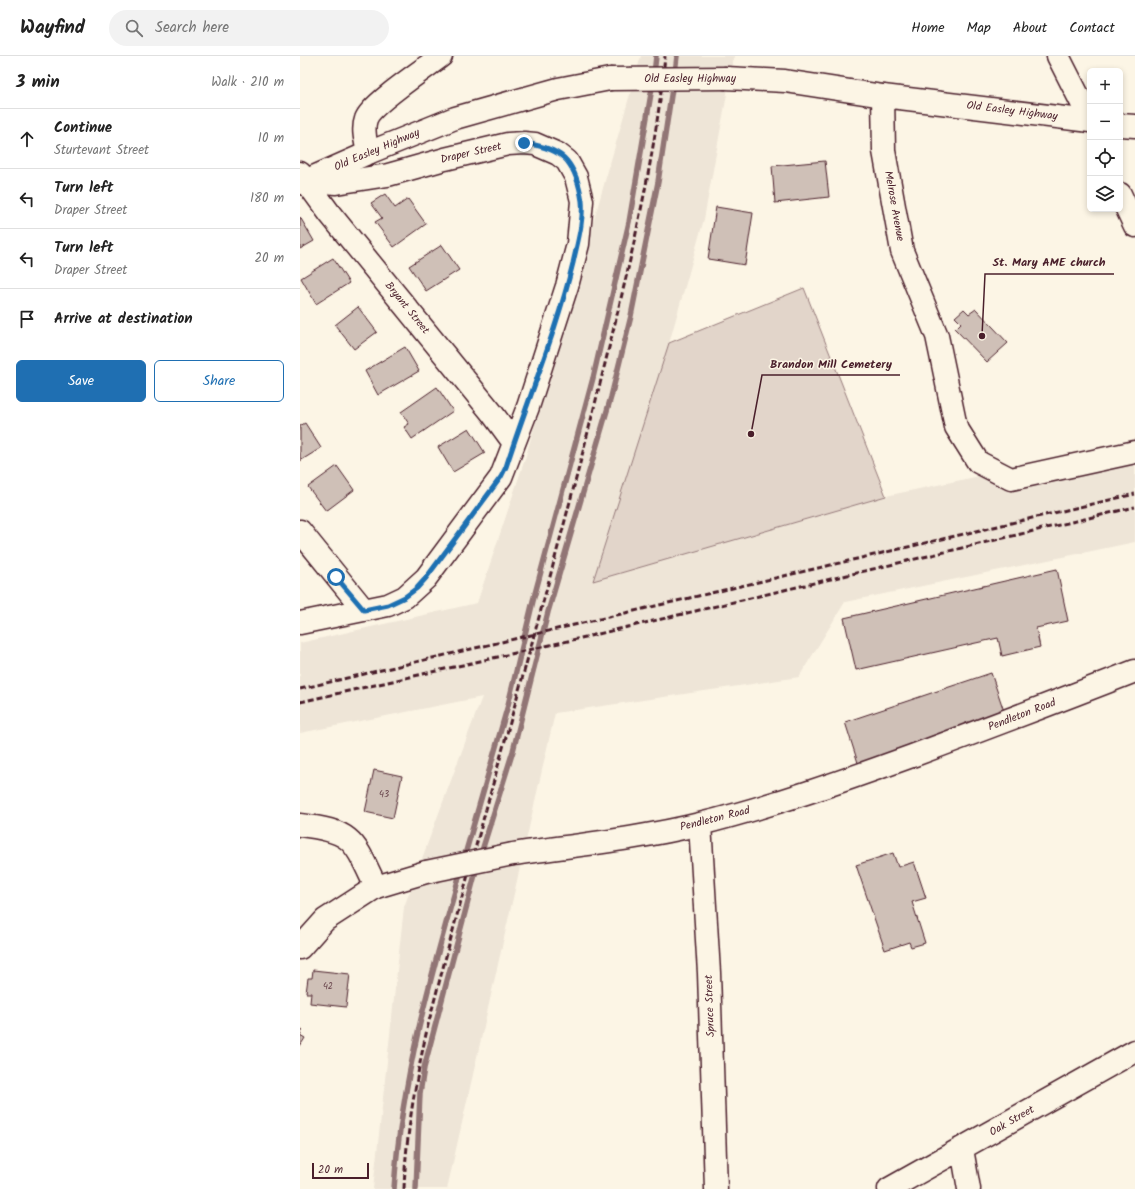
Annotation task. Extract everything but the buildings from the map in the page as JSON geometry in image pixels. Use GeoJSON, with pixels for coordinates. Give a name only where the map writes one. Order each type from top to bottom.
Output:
{"type":"FeatureCollection","features":[{"type":"Feature","properties":{"kind":"street"},"geometry":{"type":"LineString","coordinates":[[368,153],[364,127],[366,117],[376,105],[441,56]]}},
{"type":"Feature","properties":{"kind":"street"},"geometry":{"type":"LineString","coordinates":[[1058,56],[1087,114]]}},
{"type":"Feature","properties":{"kind":"street","name":"Old Easley Highway"},"geometry":{"type":"LineString","coordinates":[[302,179],[455,118],[558,88],[610,79],[726,78],[785,81],[883,96],[1087,120]]}},
{"type":"Feature","properties":{"kind":"street","name":"Melrose Avenue"},"geometry":{"type":"LineString","coordinates":[[883,96],[884,151],[902,251],[937,336],[956,427],[978,462],[1011,479],[1135,452]]}},
{"type":"Feature","properties":{"kind":"street"},"geometry":{"type":"LineString","coordinates":[[1123,124],[1135,126]]}},
{"type":"Feature","properties":{"kind":"street","name":"Draper Street"},"geometry":{"type":"LineString","coordinates":[[300,623],[388,605],[405,597],[426,578],[501,477],[546,354],[568,286],[578,244],[582,201],[576,176],[567,161],[558,154],[535,144],[524,143],[508,144],[388,174],[336,183],[302,179]]}},
{"type":"Feature","properties":{"kind":"street","name":"Bryant Street"},"geometry":{"type":"LineString","coordinates":[[302,179],[487,407],[514,443]]}},
{"type":"Feature","properties":{"kind":"street"},"geometry":{"type":"LineString","coordinates":[[1123,200],[1135,226]]}},
{"type":"Feature","properties":{"kind":"street"},"geometry":{"type":"LineString","coordinates":[[300,531],[364,610]]}},
{"type":"Feature","properties":{"kind":"street","name":"Pendleton Road"},"geometry":{"type":"LineString","coordinates":[[300,948],[325,920],[376,887],[426,872],[513,854],[631,838],[700,824],[843,781],[1022,715],[1135,671]]}},
{"type":"Feature","properties":{"kind":"street","name":"Spruce Street"},"geometry":{"type":"LineString","coordinates":[[700,824],[709,973],[716,1189]]}},
{"type":"Feature","properties":{"kind":"street"},"geometry":{"type":"LineString","coordinates":[[301,831],[331,830],[345,836],[354,844],[376,887]]}},
{"type":"Feature","properties":{"kind":"street","name":"Oak Street"},"geometry":{"type":"LineString","coordinates":[[889,1189],[1135,1051]]}},
{"type":"Feature","properties":{"kind":"street"},"geometry":{"type":"LineString","coordinates":[[962,1149],[969,1189]]}},
{"type":"Feature","properties":{"kind":"shaded area"},"geometry":{"type":"Polygon","coordinates":[[[641,56],[734,56],[704,219],[661,372],[593,581],[886,496],[1135,443],[1135,542],[845,602],[799,677],[555,713],[447,1189],[373,1189],[404,907],[482,697],[300,733],[300,643],[477,603],[525,459],[641,56]]]}},
{"type":"Feature","properties":{"kind":"shaded area"},"geometry":{"type":"Polygon","coordinates":[[[804,288],[886,496],[593,581],[669,343],[804,288]]]}},
{"type":"Feature","properties":{"kind":"waterway"},"geometry":{"type":"LineString","coordinates":[[654,74],[656,56]]}},
{"type":"Feature","properties":{"kind":"waterway"},"geometry":{"type":"LineString","coordinates":[[675,73],[677,56]]}},
{"type":"Feature","properties":{"kind":"waterway"},"geometry":{"type":"LineString","coordinates":[[464,858],[508,705],[533,601],[593,378],[629,222],[653,82]]}},
{"type":"Feature","properties":{"kind":"waterway"},"geometry":{"type":"LineString","coordinates":[[480,857],[513,751],[548,612],[611,397],[631,316],[658,182],[673,82]]}},
{"type":"Feature","properties":{"kind":"waterway"},"geometry":{"type":"LineString","coordinates":[[416,1189],[420,1093],[424,1068],[477,867]]}},
{"type":"Feature","properties":{"kind":"waterway"},"geometry":{"type":"LineString","coordinates":[[394,1189],[403,1108],[410,1068],[428,988],[461,870]]}},
{"type":"Feature","properties":{"kind":"railway"},"geometry":{"type":"LineString","coordinates":[[404,1189],[412,1106],[428,1025],[576,478],[617,315],[637,229],[654,143],[665,56]]}},
{"type":"Feature","properties":{"kind":"railway"},"geometry":{"type":"LineString","coordinates":[[300,689],[1135,494]]}},
{"type":"Feature","properties":{"kind":"railway"},"geometry":{"type":"LineString","coordinates":[[300,702],[594,635],[1135,507]]}},
{"type":"Feature","properties":{"kind":"place","name":"St. Mary AME church"},"geometry":{"type":"Point","coordinates":[982,336]}},
{"type":"Feature","properties":{"kind":"place","name":"Brandon Mill Cemetery"},"geometry":{"type":"Point","coordinates":[751,434]}},
{"type":"Feature","properties":{"kind":"route"},"geometry":{"type":"LineString","coordinates":[[336,577],[364,610],[388,605],[405,597],[417,588],[426,578],[501,477],[506,467],[528,407],[568,286],[578,244],[582,201],[576,176],[567,161],[558,154],[535,144],[524,143]]}}]}
